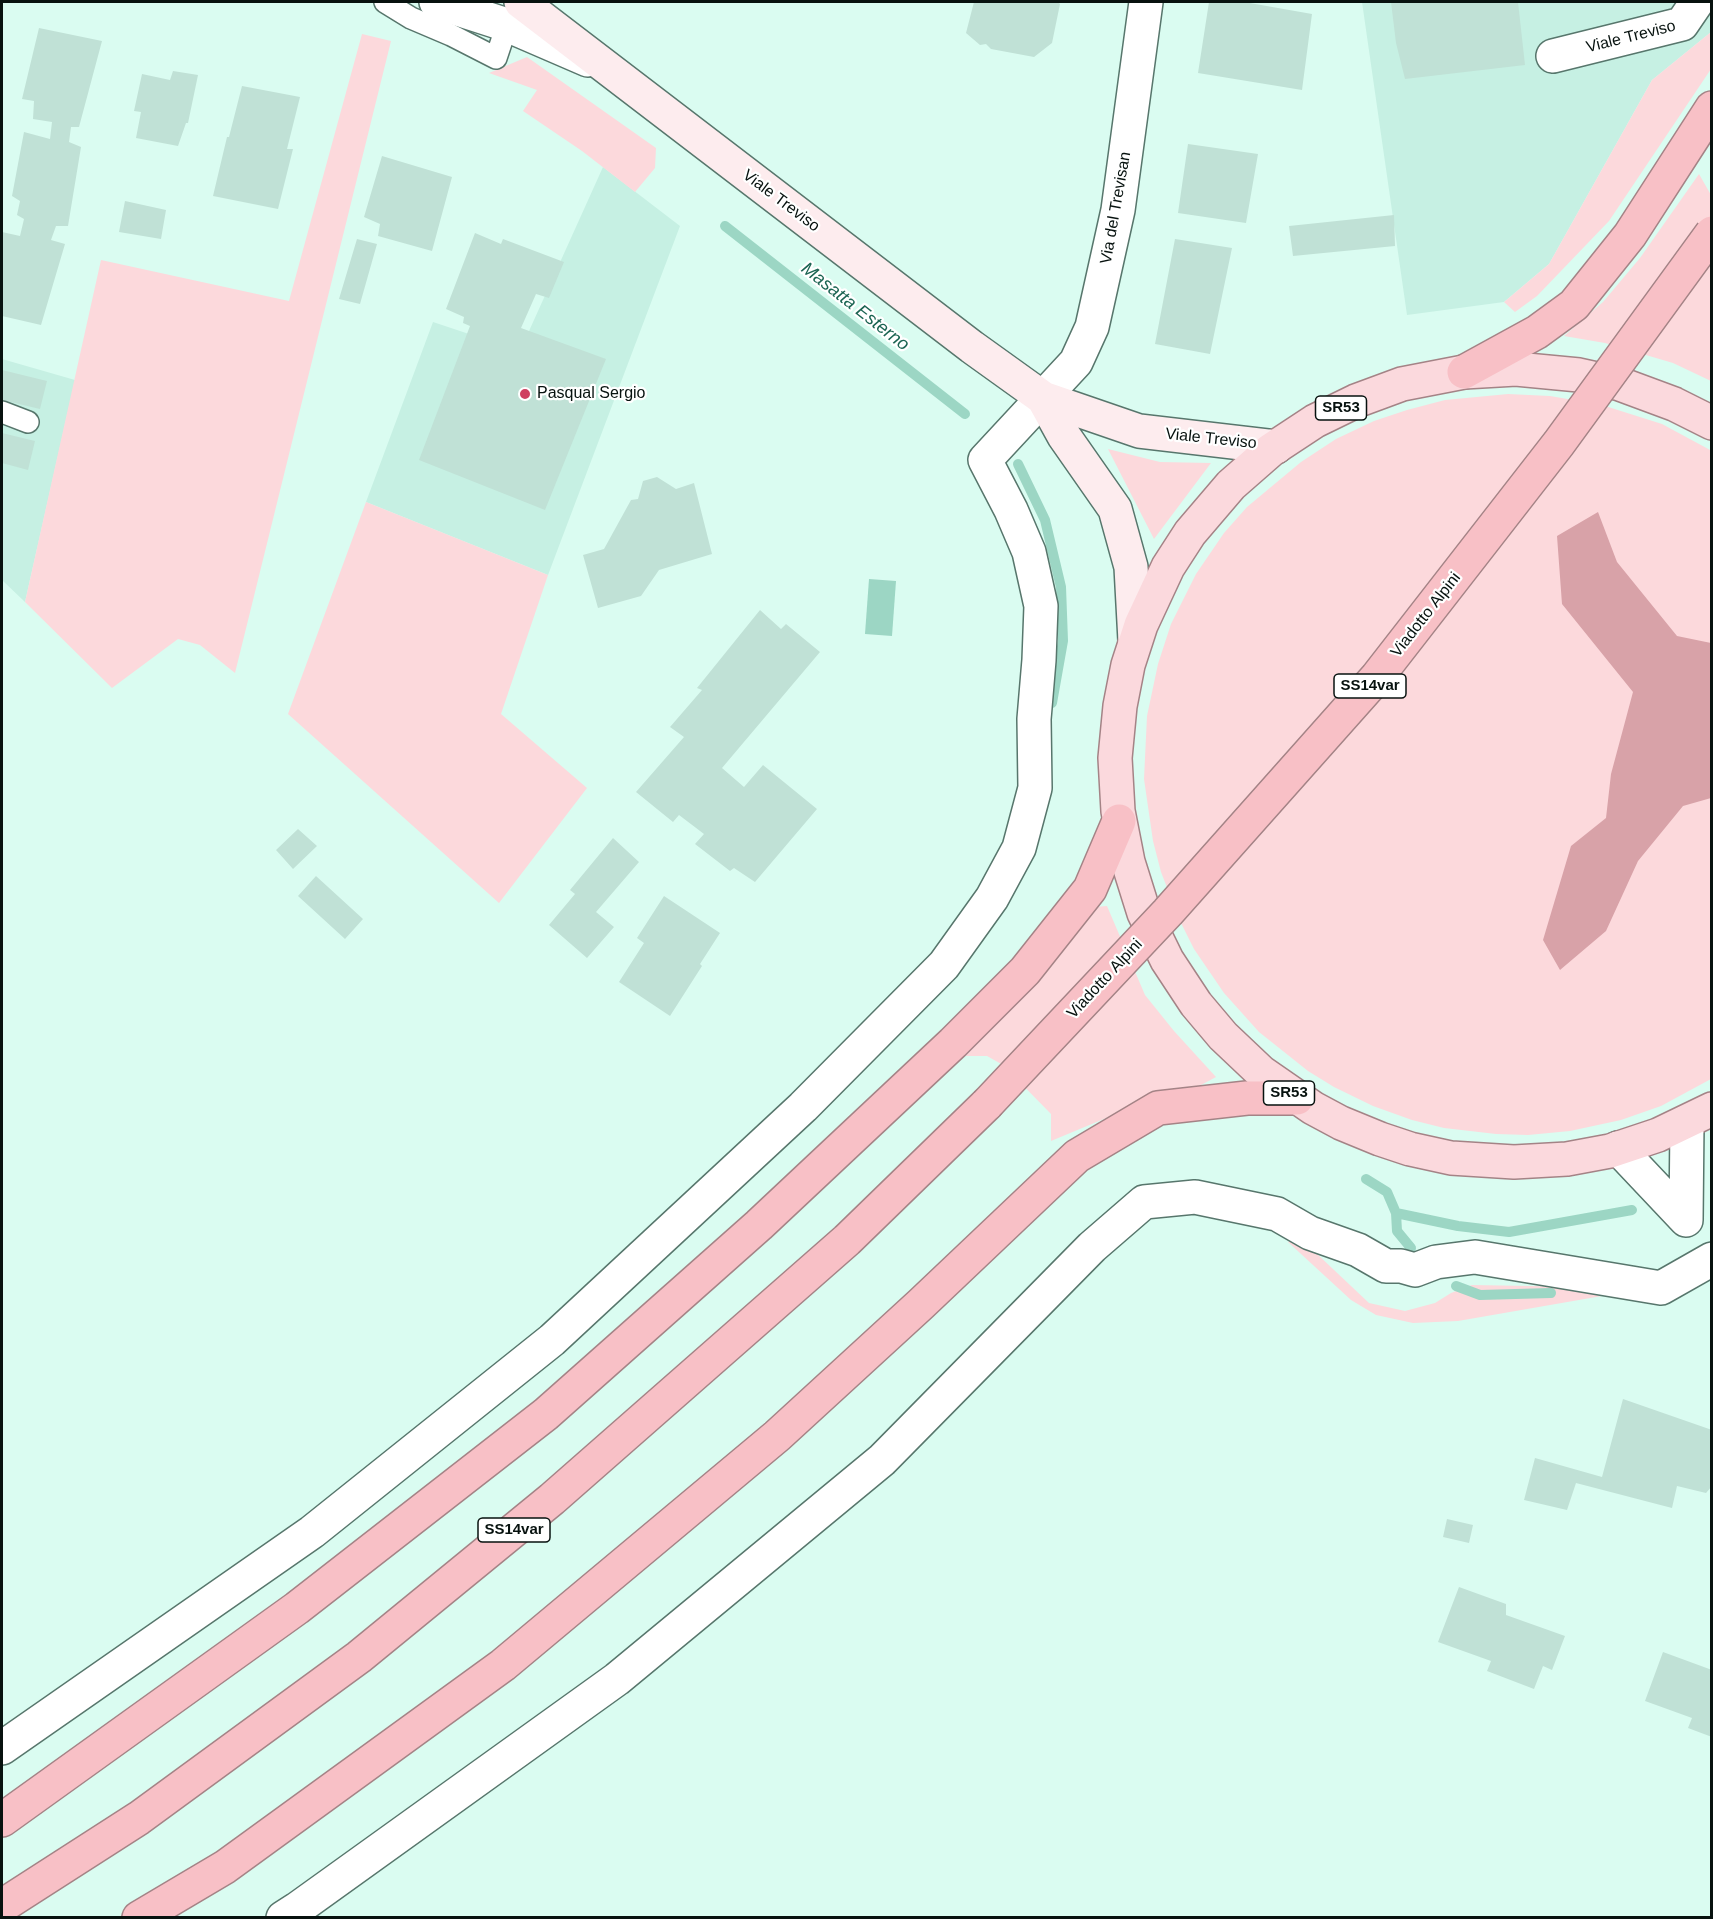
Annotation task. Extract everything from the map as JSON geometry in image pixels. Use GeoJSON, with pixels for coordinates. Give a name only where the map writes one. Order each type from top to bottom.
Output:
{"type":"FeatureCollection","features":[{"type":"Feature","properties":{"kind":"highway"},"geometry":{"type":"LineString","coordinates":[[1464,372],[1537,332],[1574,305],[1630,235],[1712,108]]}},
{"type":"Feature","properties":{"kind":"highway","name":"Viadotto Alpini"},"geometry":{"type":"LineString","coordinates":[[2,1906],[139,1818],[359,1657],[543,1507],[847,1240],[987,1104],[1168,912],[1377,678],[1559,443],[1712,233]]}},
{"type":"Feature","properties":{"kind":"highway"},"geometry":{"type":"LineString","coordinates":[[2,1820],[297,1608],[537,1421],[750,1233],[953,1043],[1025,971],[1090,889],[1119,821]]}},
{"type":"Feature","properties":{"kind":"highway"},"geometry":{"type":"LineString","coordinates":[[139,1917],[225,1867],[503,1665],[777,1436],[1077,1156],[1158,1108],[1247,1098],[1297,1098]]}},
{"type":"Feature","properties":{"kind":"main road","name":"Viale Treviso"},"geometry":{"type":"LineString","coordinates":[[514,13],[606,68],[972,347],[1043,398],[1139,431],[1276,447]]}},
{"type":"Feature","properties":{"kind":"main road","name":"SR53"},"geometry":{"type":"LineString","coordinates":[[1699,1116],[1658,1135],[1618,1148],[1567,1159],[1490,1162],[1451,1158],[1410,1149],[1341,1123],[1297,1098],[1261,1072],[1223,1036],[1178,978],[1152,932],[1140,903],[1119,821],[1116,790],[1116,737],[1126,675],[1135,641],[1163,577],[1190,533],[1231,485],[1276,447],[1315,421],[1356,400],[1402,384],[1464,372],[1516,369],[1580,375],[1620,384],[1650,394],[1712,423]]}},
{"type":"Feature","properties":{"kind":"main road","name":"Viale Treviso"},"geometry":{"type":"LineString","coordinates":[[1043,398],[1115,509],[1131,567],[1135,641]]}},
{"type":"Feature","properties":{"kind":"street"},"geometry":{"type":"LineString","coordinates":[[436,2],[514,13]]}},
{"type":"Feature","properties":{"kind":"street","name":"Via del Trevisan"},"geometry":{"type":"LineString","coordinates":[[2,1748],[312,1532],[552,1340],[803,1107],[944,965],[992,898],[1019,848],[1035,789],[1034,720],[1041,606],[1029,552],[1011,510],[985,460],[1076,362],[1092,327],[1118,210],[1146,2]]}},
{"type":"Feature","properties":{"kind":"street","name":"Viale Treviso"},"geometry":{"type":"LineString","coordinates":[[1553,56],[1682,24],[1697,2]]}},
{"type":"Feature","properties":{"kind":"street"},"geometry":{"type":"LineString","coordinates":[[1686,1220],[1699,1116]]}},
{"type":"Feature","properties":{"kind":"street"},"geometry":{"type":"LineString","coordinates":[[1618,1148],[1712,1247]]}},
{"type":"Feature","properties":{"kind":"street"},"geometry":{"type":"LineString","coordinates":[[283,1917],[617,1679],[873,1467],[1092,1247],[1144,1202],[1195,1197],[1276,1214],[1310,1233],[1358,1250],[1386,1266],[1415,1269],[1436,1262],[1475,1257],[1661,1288],[1712,1258]]}},
{"type":"Feature","properties":{"kind":"lane"},"geometry":{"type":"LineString","coordinates":[[385,2],[411,18],[496,58],[514,13]]}},
{"type":"Feature","properties":{"kind":"lane"},"geometry":{"type":"LineString","coordinates":[[2,412],[28,422]]}},
{"type":"Feature","properties":{"kind":"shaded area"},"geometry":{"type":"Polygon","coordinates":[[[1362,2],[1711,2],[1711,32],[1652,80],[1549,264],[1504,302],[1407,315],[1362,2]]]}},
{"type":"Feature","properties":{"kind":"shaded area"},"geometry":{"type":"Polygon","coordinates":[[[1711,32],[1711,69],[1609,221],[1537,296],[1515,312],[1504,302],[1549,264],[1652,80],[1711,32]]]}},
{"type":"Feature","properties":{"kind":"shaded area"},"geometry":{"type":"Polygon","coordinates":[[[362,34],[391,41],[235,673],[200,645],[178,639],[112,688],[25,602],[101,260],[289,301],[362,34]]]}},
{"type":"Feature","properties":{"kind":"shaded area"},"geometry":{"type":"Polygon","coordinates":[[[527,57],[656,148],[655,168],[635,192],[582,151],[523,111],[537,90],[489,73],[527,57]]]}},
{"type":"Feature","properties":{"kind":"shaded area"},"geometry":{"type":"Polygon","coordinates":[[[603,167],[680,226],[548,575],[366,502],[433,322],[520,351],[603,167]]]}},
{"type":"Feature","properties":{"kind":"shaded area"},"geometry":{"type":"Polygon","coordinates":[[[1699,174],[1711,195],[1711,381],[1673,363],[1605,343],[1564,336],[1603,302],[1640,258],[1699,174]]]}},
{"type":"Feature","properties":{"kind":"shaded area"},"geometry":{"type":"Polygon","coordinates":[[[2,359],[75,380],[25,602],[2,580],[2,359]]]}},
{"type":"Feature","properties":{"kind":"shaded area"},"geometry":{"type":"Polygon","coordinates":[[[1508,394],[1550,396],[1602,405],[1662,424],[1712,451],[1711,1079],[1661,1106],[1621,1120],[1570,1131],[1528,1135],[1444,1128],[1412,1120],[1373,1106],[1308,1071],[1259,1032],[1224,993],[1194,949],[1180,921],[1161,872],[1153,841],[1144,779],[1147,716],[1158,664],[1171,624],[1196,574],[1224,533],[1247,507],[1301,462],[1336,439],[1374,421],[1445,400],[1508,394]]]}},
{"type":"Feature","properties":{"kind":"shaded area"},"geometry":{"type":"Polygon","coordinates":[[[1108,449],[1160,462],[1211,463],[1154,539],[1108,449]]]}},
{"type":"Feature","properties":{"kind":"shaded area"},"geometry":{"type":"Polygon","coordinates":[[[366,502],[548,575],[501,714],[587,788],[499,903],[288,714],[366,502]]]}},
{"type":"Feature","properties":{"kind":"shaded area"},"geometry":{"type":"Polygon","coordinates":[[[1598,512],[1617,562],[1677,636],[1711,643],[1711,798],[1683,806],[1638,861],[1606,931],[1560,970],[1543,940],[1571,846],[1606,818],[1611,774],[1633,692],[1562,604],[1557,536],[1598,512]]]}},
{"type":"Feature","properties":{"kind":"shaded area"},"geometry":{"type":"Polygon","coordinates":[[[869,579],[896,581],[892,636],[865,634],[869,579]]]}},
{"type":"Feature","properties":{"kind":"shaded area"},"geometry":{"type":"Polygon","coordinates":[[[1107,906],[1145,995],[1216,1077],[1201,1085],[1147,1101],[1051,1141],[1051,1114],[1003,1065],[987,1056],[963,1056],[1008,1008],[1095,907],[1107,906]]]}},
{"type":"Feature","properties":{"kind":"shaded area"},"geometry":{"type":"Polygon","coordinates":[[[1297,1235],[1369,1303],[1405,1311],[1435,1303],[1451,1293],[1472,1285],[1648,1288],[1458,1321],[1413,1323],[1376,1315],[1351,1300],[1288,1242],[1297,1235]]]}},
{"type":"Feature","properties":{"kind":"building"},"geometry":{"type":"Polygon","coordinates":[[[974,2],[1058,2],[1060,4],[1052,43],[1034,57],[991,49],[986,44],[980,45],[966,33],[974,2]]]}},
{"type":"Feature","properties":{"kind":"building"},"geometry":{"type":"Polygon","coordinates":[[[1209,2],[1244,2],[1312,14],[1302,90],[1198,73],[1209,2]]]}},
{"type":"Feature","properties":{"kind":"building"},"geometry":{"type":"Polygon","coordinates":[[[1391,2],[1518,2],[1525,65],[1405,79],[1396,43],[1391,2]]]}},
{"type":"Feature","properties":{"kind":"building"},"geometry":{"type":"Polygon","coordinates":[[[39,28],[102,41],[79,127],[71,127],[69,142],[81,147],[68,226],[56,226],[51,240],[65,244],[41,325],[2,316],[2,232],[20,236],[24,219],[17,215],[20,201],[12,196],[24,132],[50,139],[52,122],[33,119],[34,101],[22,99],[39,28]]]}},
{"type":"Feature","properties":{"kind":"building"},"geometry":{"type":"Polygon","coordinates":[[[173,71],[198,75],[188,123],[186,123],[178,146],[136,138],[141,112],[134,111],[142,74],[170,80],[173,71]]]}},
{"type":"Feature","properties":{"kind":"building"},"geometry":{"type":"Polygon","coordinates":[[[242,86],[300,97],[287,149],[293,149],[278,209],[213,196],[242,86]]]}},
{"type":"Feature","properties":{"kind":"building"},"geometry":{"type":"Polygon","coordinates":[[[1188,144],[1258,154],[1246,223],[1178,213],[1188,144]]]}},
{"type":"Feature","properties":{"kind":"building"},"geometry":{"type":"Polygon","coordinates":[[[382,156],[452,177],[432,251],[378,236],[380,224],[364,217],[382,156]]]}},
{"type":"Feature","properties":{"kind":"building"},"geometry":{"type":"Polygon","coordinates":[[[125,201],[166,210],[161,239],[119,232],[125,201]]]}},
{"type":"Feature","properties":{"kind":"building"},"geometry":{"type":"Polygon","coordinates":[[[1394,215],[1395,246],[1293,256],[1289,226],[1394,215]]]}},
{"type":"Feature","properties":{"kind":"building"},"geometry":{"type":"Polygon","coordinates":[[[475,233],[501,244],[503,239],[564,262],[549,298],[536,294],[521,328],[606,359],[545,510],[419,460],[470,326],[463,323],[464,317],[446,309],[475,233]]]}},
{"type":"Feature","properties":{"kind":"building"},"geometry":{"type":"Polygon","coordinates":[[[357,239],[377,244],[360,304],[339,299],[357,239]]]}},
{"type":"Feature","properties":{"kind":"building"},"geometry":{"type":"Polygon","coordinates":[[[1175,239],[1232,248],[1210,354],[1155,344],[1175,239]]]}},
{"type":"Feature","properties":{"kind":"building"},"geometry":{"type":"Polygon","coordinates":[[[2,370],[47,381],[40,409],[2,400],[2,370]]]}},
{"type":"Feature","properties":{"kind":"building"},"geometry":{"type":"Polygon","coordinates":[[[2,433],[35,441],[28,470],[2,463],[2,433]]]}},
{"type":"Feature","properties":{"kind":"building"},"geometry":{"type":"Polygon","coordinates":[[[657,477],[676,489],[694,483],[712,554],[659,570],[641,596],[598,608],[583,555],[604,549],[631,500],[638,499],[643,481],[657,477]]]}},
{"type":"Feature","properties":{"kind":"building"},"geometry":{"type":"Polygon","coordinates":[[[760,610],[781,629],[786,624],[820,652],[722,768],[744,787],[763,765],[817,809],[755,882],[734,868],[730,871],[695,844],[704,834],[679,815],[673,822],[636,792],[684,737],[670,727],[702,690],[697,688],[760,610]]]}},
{"type":"Feature","properties":{"kind":"building"},"geometry":{"type":"Polygon","coordinates":[[[298,829],[317,846],[293,869],[276,850],[298,829]]]}},
{"type":"Feature","properties":{"kind":"building"},"geometry":{"type":"Polygon","coordinates":[[[613,838],[639,862],[596,912],[614,927],[587,958],[549,925],[575,894],[570,890],[613,838]]]}},
{"type":"Feature","properties":{"kind":"building"},"geometry":{"type":"Polygon","coordinates":[[[316,876],[363,919],[345,939],[298,896],[316,876]]]}},
{"type":"Feature","properties":{"kind":"building"},"geometry":{"type":"Polygon","coordinates":[[[664,896],[720,933],[670,1016],[619,982],[644,943],[637,938],[664,896]]]}},
{"type":"Feature","properties":{"kind":"building"},"geometry":{"type":"Polygon","coordinates":[[[1623,1399],[1712,1430],[1712,1486],[1706,1493],[1677,1486],[1672,1508],[1576,1483],[1567,1510],[1524,1500],[1535,1458],[1602,1477],[1623,1399]]]}},
{"type":"Feature","properties":{"kind":"building"},"geometry":{"type":"Polygon","coordinates":[[[1447,1519],[1473,1525],[1469,1543],[1443,1537],[1447,1519]]]}},
{"type":"Feature","properties":{"kind":"building"},"geometry":{"type":"Polygon","coordinates":[[[1459,1587],[1506,1604],[1506,1615],[1565,1636],[1552,1670],[1543,1666],[1534,1689],[1487,1671],[1491,1661],[1438,1642],[1459,1587]]]}},
{"type":"Feature","properties":{"kind":"building"},"geometry":{"type":"Polygon","coordinates":[[[1663,1652],[1712,1670],[1712,1737],[1688,1728],[1692,1718],[1645,1701],[1663,1652]]]}},
{"type":"Feature","properties":{"kind":"waterway","name":"Masatta Esterno"},"geometry":{"type":"LineString","coordinates":[[725,226],[965,414]]}},
{"type":"Feature","properties":{"kind":"waterway","name":"Masatta Esterno"},"geometry":{"type":"LineString","coordinates":[[1018,464],[1045,520],[1061,587],[1063,641],[1052,703]]}},
{"type":"Feature","properties":{"kind":"waterway","name":"Masatta Esterno"},"geometry":{"type":"LineString","coordinates":[[1366,1179],[1387,1192],[1396,1213],[1397,1231],[1411,1248]]}},
{"type":"Feature","properties":{"kind":"waterway"},"geometry":{"type":"LineString","coordinates":[[1396,1213],[1458,1226],[1509,1232],[1632,1210]]}},
{"type":"Feature","properties":{"kind":"waterway"},"geometry":{"type":"LineString","coordinates":[[1456,1286],[1480,1295],[1551,1293]]}},
{"type":"Feature","properties":{"kind":"place","name":"Pasqual Sergio"},"geometry":{"type":"Point","coordinates":[525,394]}}]}
